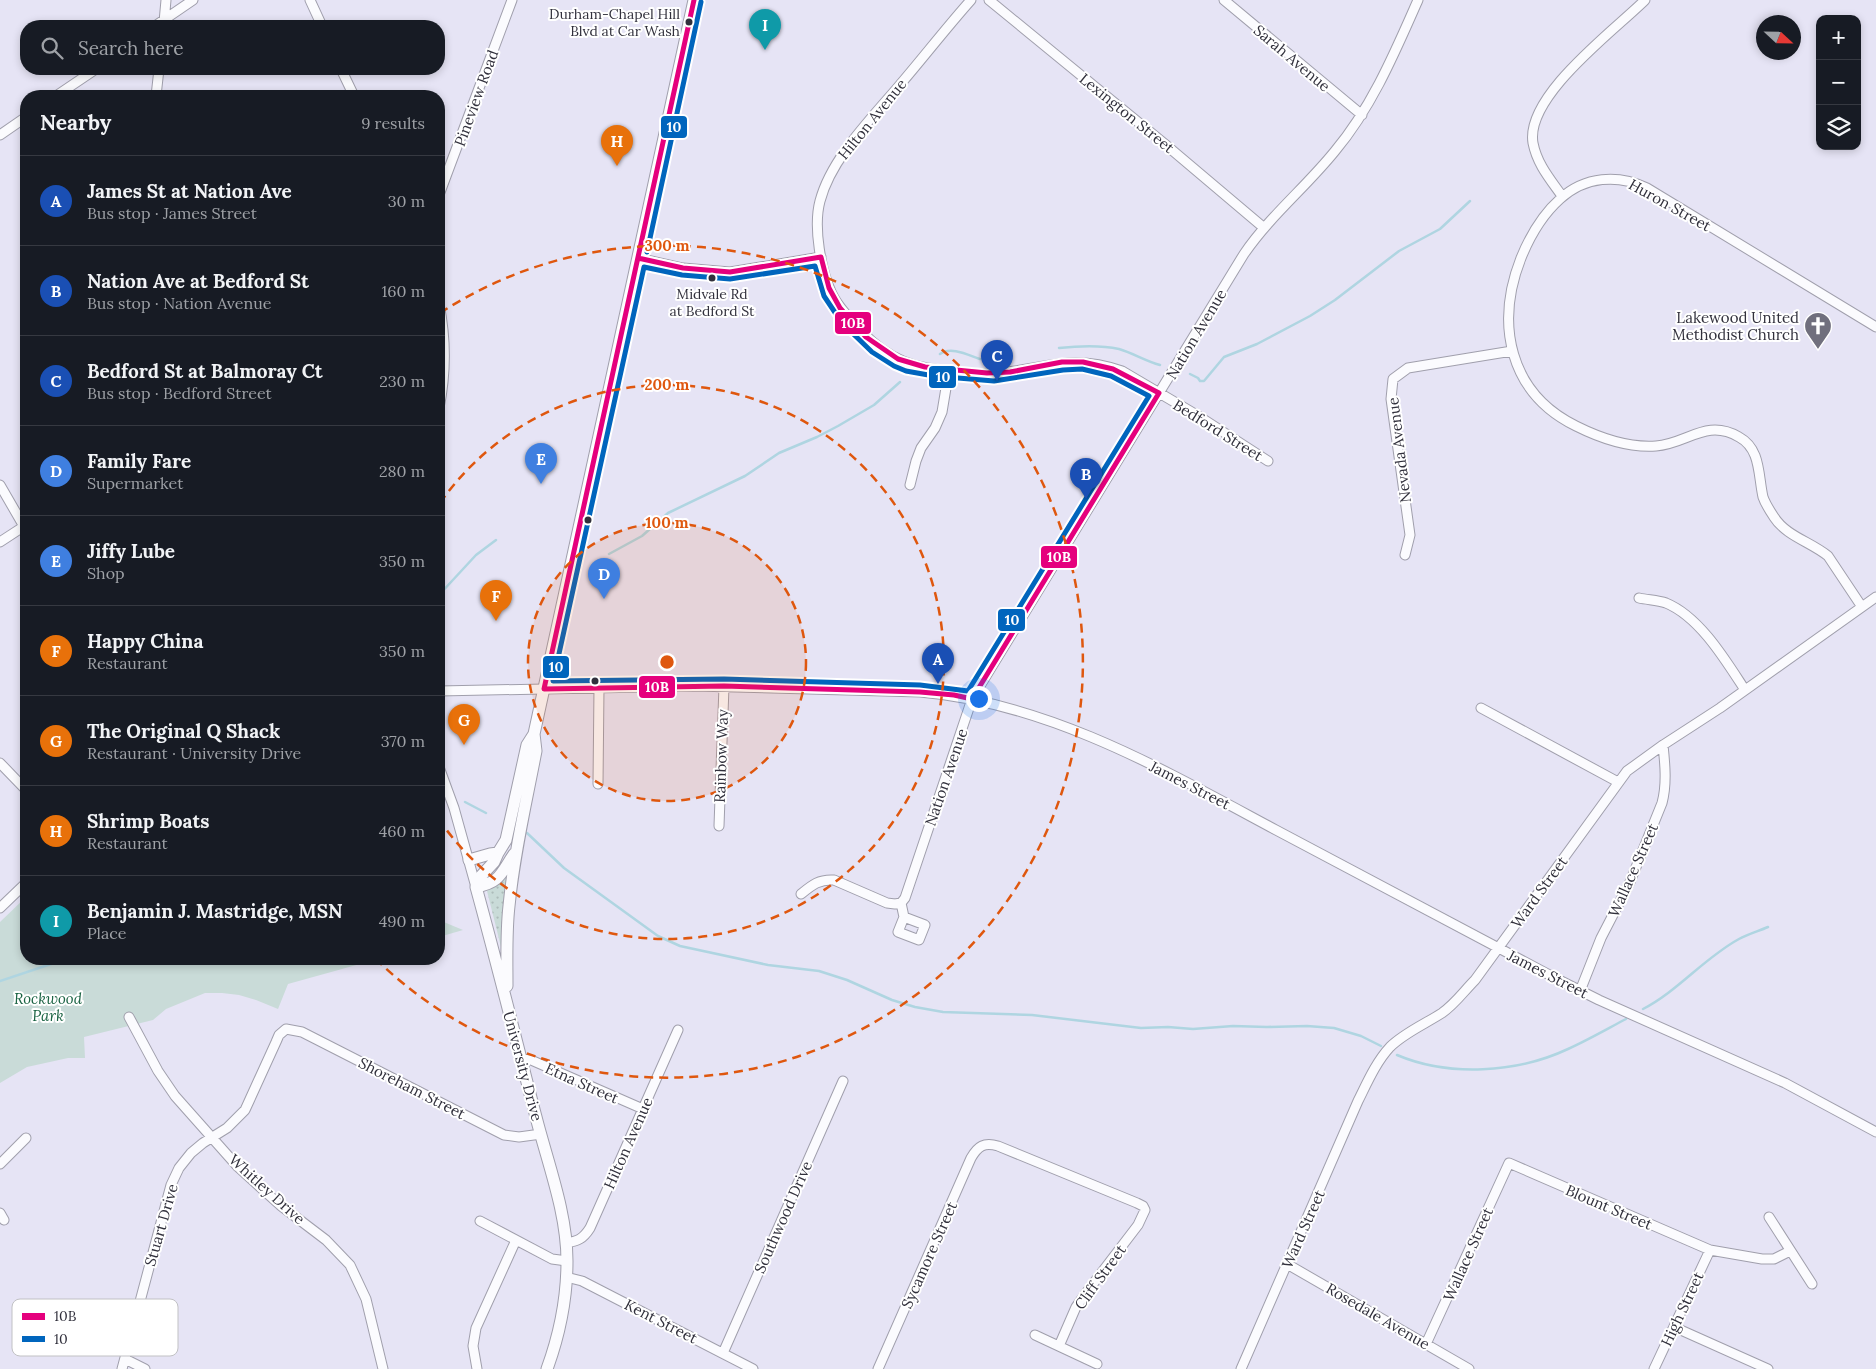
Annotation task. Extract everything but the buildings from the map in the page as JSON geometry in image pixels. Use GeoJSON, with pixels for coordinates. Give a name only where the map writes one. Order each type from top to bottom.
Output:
{"type":"FeatureCollection","features":[{"type":"Feature","properties":{"kind":"main road"},"geometry":{"type":"LineString","coordinates":[[507,1005],[507,927],[517,849],[536,751],[534,734],[694,0]]}},
{"type":"Feature","properties":{"kind":"main road"},"geometry":{"type":"LineString","coordinates":[[476,887],[481,876],[494,862],[508,834],[527,745],[534,734]]}},
{"type":"Feature","properties":{"kind":"main road"},"geometry":{"type":"LineString","coordinates":[[476,887],[492,883],[498,879],[517,849]]}},
{"type":"Feature","properties":{"kind":"main road"},"geometry":{"type":"LineString","coordinates":[[469,860],[498,853]]}},
{"type":"Feature","properties":{"kind":"main road","name":"University Drive"},"geometry":{"type":"LineString","coordinates":[[476,887],[556,1191],[566,1243],[566,1277],[560,1318],[548,1369]]}},
{"type":"Feature","properties":{"kind":"street"},"geometry":{"type":"LineString","coordinates":[[163,20],[166,0]]}},
{"type":"Feature","properties":{"kind":"street"},"geometry":{"type":"LineString","coordinates":[[167,20],[193,0]]}},
{"type":"Feature","properties":{"kind":"street"},"geometry":{"type":"LineString","coordinates":[[310,0],[319,20]]}},
{"type":"Feature","properties":{"kind":"street","name":"Pineview Road"},"geometry":{"type":"LineString","coordinates":[[445,179],[512,0]]}},
{"type":"Feature","properties":{"kind":"street","name":"Hilton Avenue"},"geometry":{"type":"LineString","coordinates":[[821,258],[818,207],[829,177],[862,130],[971,0]]}},
{"type":"Feature","properties":{"kind":"street","name":"Lexington Street"},"geometry":{"type":"LineString","coordinates":[[989,0],[1264,228]]}},
{"type":"Feature","properties":{"kind":"street","name":"Sarah Avenue"},"geometry":{"type":"LineString","coordinates":[[1224,0],[1362,115]]}},
{"type":"Feature","properties":{"kind":"street","name":"Nation Avenue"},"geometry":{"type":"LineString","coordinates":[[902,902],[905,898],[972,699],[1244,254],[1264,228],[1326,162],[1362,115],[1385,72],[1418,0]]}},
{"type":"Feature","properties":{"kind":"street"},"geometry":{"type":"LineString","coordinates":[[1562,196],[1537,159],[1533,134],[1537,119],[1548,97],[1561,79],[1579,60],[1645,0]]}},
{"type":"Feature","properties":{"kind":"street"},"geometry":{"type":"LineString","coordinates":[[65,90],[87,75]]}},
{"type":"Feature","properties":{"kind":"street"},"geometry":{"type":"LineString","coordinates":[[157,90],[158,75]]}},
{"type":"Feature","properties":{"kind":"street"},"geometry":{"type":"LineString","coordinates":[[344,75],[351,90]]}},
{"type":"Feature","properties":{"kind":"street"},"geometry":{"type":"LineString","coordinates":[[0,135],[20,121]]}},
{"type":"Feature","properties":{"kind":"street","name":"Huron Street"},"geometry":{"type":"LineString","coordinates":[[1862,607],[1828,556],[1784,528],[1774,516],[1764,498],[1757,457],[1744,440],[1737,436],[1714,430],[1704,430],[1676,441],[1656,446],[1636,446],[1602,437],[1574,425],[1551,410],[1521,374],[1512,351],[1508,327],[1508,310],[1516,272],[1524,250],[1542,218],[1562,196],[1582,185],[1601,179],[1613,178],[1636,183],[1876,327]]}},
{"type":"Feature","properties":{"kind":"street"},"geometry":{"type":"LineString","coordinates":[[638,258],[683,268],[730,272],[821,258]]}},
{"type":"Feature","properties":{"kind":"street","name":"Bedford Street"},"geometry":{"type":"LineString","coordinates":[[821,258],[833,297],[861,333],[900,361],[928,368],[997,373],[1052,364],[1082,362],[1122,372],[1268,461]]}},
{"type":"Feature","properties":{"kind":"street","name":"Nevada Avenue"},"geometry":{"type":"LineString","coordinates":[[1406,555],[1410,535],[1392,399],[1393,379],[1408,368],[1512,351]]}},
{"type":"Feature","properties":{"kind":"street"},"geometry":{"type":"LineString","coordinates":[[910,485],[921,448],[935,428],[942,412],[949,370]]}},
{"type":"Feature","properties":{"kind":"street"},"geometry":{"type":"LineString","coordinates":[[0,484],[20,518]]}},
{"type":"Feature","properties":{"kind":"street"},"geometry":{"type":"LineString","coordinates":[[0,542],[20,530]]}},
{"type":"Feature","properties":{"kind":"street","name":"Ward Street"},"geometry":{"type":"LineString","coordinates":[[1241,1369],[1358,1101],[1379,1062],[1390,1048],[1400,1039],[1444,1012],[1475,980],[1618,782],[1638,762],[1745,690],[1876,597]]}},
{"type":"Feature","properties":{"kind":"street"},"geometry":{"type":"LineString","coordinates":[[1639,598],[1666,603],[1688,618],[1713,641],[1745,690]]}},
{"type":"Feature","properties":{"kind":"street","name":"James Street"},"geometry":{"type":"LineString","coordinates":[[445,691],[724,686],[920,692],[954,694],[1024,712],[1156,766],[1580,991],[1785,1083],[1876,1132]]}},
{"type":"Feature","properties":{"kind":"street","name":"Rainbow Way"},"geometry":{"type":"LineString","coordinates":[[719,826],[724,686]]}},
{"type":"Feature","properties":{"kind":"street"},"geometry":{"type":"LineString","coordinates":[[598,784],[600,688]]}},
{"type":"Feature","properties":{"kind":"street"},"geometry":{"type":"LineString","coordinates":[[1481,708],[1618,782]]}},
{"type":"Feature","properties":{"kind":"street","name":"Wallace Street"},"geometry":{"type":"LineString","coordinates":[[1580,991],[1601,938],[1630,882],[1662,804],[1665,793],[1663,745]]}},
{"type":"Feature","properties":{"kind":"street"},"geometry":{"type":"LineString","coordinates":[[0,763],[20,784]]}},
{"type":"Feature","properties":{"kind":"street","name":"University Drive"},"geometry":{"type":"LineString","coordinates":[[445,783],[454,808],[476,887]]}},
{"type":"Feature","properties":{"kind":"street"},"geometry":{"type":"LineString","coordinates":[[801,894],[816,882],[825,879],[834,880],[891,904],[902,902],[904,917]]}},
{"type":"Feature","properties":{"kind":"street"},"geometry":{"type":"LineString","coordinates":[[0,908],[20,890]]}},
{"type":"Feature","properties":{"kind":"street","name":"Whitley Drive"},"geometry":{"type":"LineString","coordinates":[[129,1016],[158,1071],[175,1096],[238,1167],[326,1240],[350,1265],[366,1299],[383,1369]]}},
{"type":"Feature","properties":{"kind":"street","name":"Stuart Drive"},"geometry":{"type":"LineString","coordinates":[[141,1299],[171,1185],[184,1160],[197,1148],[236,1121],[245,1110],[276,1042],[286,1029]]}},
{"type":"Feature","properties":{"kind":"street","name":"Shoreham Street"},"geometry":{"type":"LineString","coordinates":[[286,1029],[302,1032],[504,1135],[519,1137],[540,1134]]}},
{"type":"Feature","properties":{"kind":"street","name":"Hilton Avenue"},"geometry":{"type":"LineString","coordinates":[[566,1243],[578,1241],[584,1237],[590,1228],[678,1030]]}},
{"type":"Feature","properties":{"kind":"street","name":"Etna Street"},"geometry":{"type":"LineString","coordinates":[[521,1058],[531,1060],[643,1109]]}},
{"type":"Feature","properties":{"kind":"street","name":"Southwood Drive"},"geometry":{"type":"LineString","coordinates":[[722,1353],[843,1080]]}},
{"type":"Feature","properties":{"kind":"street"},"geometry":{"type":"LineString","coordinates":[[0,1164],[26,1138]]}},
{"type":"Feature","properties":{"kind":"street","name":"Cliff Street"},"geometry":{"type":"LineString","coordinates":[[984,1144],[998,1146],[1137,1203],[1143,1206],[1145,1210],[1143,1218],[1076,1307],[1059,1346]]}},
{"type":"Feature","properties":{"kind":"street","name":"Sycamore Street"},"geometry":{"type":"LineString","coordinates":[[878,1369],[971,1158],[978,1146],[984,1144]]}},
{"type":"Feature","properties":{"kind":"street","name":"Wallace Street"},"geometry":{"type":"LineString","coordinates":[[1426,1344],[1509,1163]]}},
{"type":"Feature","properties":{"kind":"street","name":"Blount Street"},"geometry":{"type":"LineString","coordinates":[[1509,1163],[1710,1250],[1762,1259],[1774,1259],[1790,1251]]}},
{"type":"Feature","properties":{"kind":"street"},"geometry":{"type":"LineString","coordinates":[[1769,1217],[1812,1284]]}},
{"type":"Feature","properties":{"kind":"street"},"geometry":{"type":"LineString","coordinates":[[480,1220],[552,1259],[567,1261]]}},
{"type":"Feature","properties":{"kind":"street"},"geometry":{"type":"LineString","coordinates":[[477,1369],[473,1346],[476,1328],[516,1240]]}},
{"type":"Feature","properties":{"kind":"street","name":"High Street"},"geometry":{"type":"LineString","coordinates":[[1654,1369],[1710,1250]]}},
{"type":"Feature","properties":{"kind":"street","name":"Rosedale Avenue"},"geometry":{"type":"LineString","coordinates":[[1287,1264],[1469,1369]]}},
{"type":"Feature","properties":{"kind":"street","name":"Kent Street"},"geometry":{"type":"LineString","coordinates":[[566,1277],[582,1281],[753,1369]]}},
{"type":"Feature","properties":{"kind":"street"},"geometry":{"type":"LineString","coordinates":[[1674,1327],[1768,1369]]}},
{"type":"Feature","properties":{"kind":"street"},"geometry":{"type":"LineString","coordinates":[[1036,1335],[1097,1364]]}},
{"type":"Feature","properties":{"kind":"street","name":"Stuart Drive"},"geometry":{"type":"LineString","coordinates":[[122,1369],[126,1356]]}},
{"type":"Feature","properties":{"kind":"street"},"geometry":{"type":"LineString","coordinates":[[125,1359],[146,1369]]}},
{"type":"Feature","properties":{"kind":"green space"},"geometry":{"type":"Polygon","coordinates":[[[509,876],[501,947],[487,891],[509,876]]]}},
{"type":"Feature","properties":{"kind":"green space","name":"Rockwood Park"},"geometry":{"type":"Polygon","coordinates":[[[20,903],[20,965],[356,965],[288,984],[278,1009],[239,995],[205,993],[166,1009],[153,1020],[84,1037],[85,1058],[68,1058],[27,1067],[0,1083],[0,922],[20,903]]]}},
{"type":"Feature","properties":{"kind":"green space"},"geometry":{"type":"Polygon","coordinates":[[[445,922],[463,930],[445,935],[445,922]]]}},
{"type":"Feature","properties":{"kind":"waterway"},"geometry":{"type":"LineString","coordinates":[[1190,374],[1200,381],[1204,381],[1224,357],[1257,344],[1310,316],[1335,300],[1399,251],[1440,229],[1470,201]]}},
{"type":"Feature","properties":{"kind":"waterway"},"geometry":{"type":"LineString","coordinates":[[1059,348],[1089,346],[1119,349],[1160,365]]}},
{"type":"Feature","properties":{"kind":"waterway"},"geometry":{"type":"LineString","coordinates":[[940,354],[954,351],[980,359]]}},
{"type":"Feature","properties":{"kind":"waterway"},"geometry":{"type":"LineString","coordinates":[[609,554],[642,536],[668,513],[745,476],[779,453],[817,437],[874,405],[900,382]]}},
{"type":"Feature","properties":{"kind":"waterway"},"geometry":{"type":"LineString","coordinates":[[445,589],[476,555],[496,540]]}},
{"type":"Feature","properties":{"kind":"waterway"},"geometry":{"type":"LineString","coordinates":[[465,802],[486,813]]}},
{"type":"Feature","properties":{"kind":"waterway"},"geometry":{"type":"LineString","coordinates":[[527,833],[564,868],[658,936],[680,946],[768,965],[819,971],[847,980],[892,1000],[915,1007],[943,1012],[1032,1015],[1141,1028],[1168,1027],[1193,1029],[1233,1026],[1334,1028],[1361,1036],[1381,1046]]}},
{"type":"Feature","properties":{"kind":"waterway"},"geometry":{"type":"LineString","coordinates":[[1643,1009],[1656,1002],[1726,947],[1742,937],[1768,927]]}},
{"type":"Feature","properties":{"kind":"waterway"},"geometry":{"type":"LineString","coordinates":[[0,981],[48,965]]}},
{"type":"Feature","properties":{"kind":"waterway"},"geometry":{"type":"LineString","coordinates":[[1397,1055],[1438,1067],[1461,1069],[1505,1067],[1548,1057],[1575,1046],[1626,1019]]}},
{"type":"Feature","properties":{"kind":"transit line","name":"10B"},"geometry":{"type":"LineString","coordinates":[[638,258],[683,268],[730,272],[821,257],[829,288],[840,308],[866,337],[898,359],[925,367],[987,373],[1010,372],[1062,362],[1083,362],[1113,369],[1159,393],[972,699],[954,695],[920,692],[724,686],[544,689],[694,0]]}},
{"type":"Feature","properties":{"kind":"transit line","name":"10"},"geometry":{"type":"LineString","coordinates":[[647,252],[701,2]]}},
{"type":"Feature","properties":{"kind":"transit line","name":"10"},"geometry":{"type":"LineString","coordinates":[[815,266],[824,296],[842,323],[872,352],[906,371],[934,376],[994,381],[1063,370],[1082,369],[1111,376],[1149,396],[968,691],[920,685],[724,679],[553,681],[644,267],[682,275],[730,279],[815,266]]}},
{"type":"Feature","properties":{"kind":"place","name":"Durham-Chapel Hill Blvd at Car Wash"},"geometry":{"type":"Point","coordinates":[689,22]}},
{"type":"Feature","properties":{"kind":"place","name":"Benjamin J. Mastridge, MSN"},"geometry":{"type":"Point","coordinates":[765,50]}},
{"type":"Feature","properties":{"kind":"place","name":"Shrimp Boats"},"geometry":{"type":"Point","coordinates":[617,166]}},
{"type":"Feature","properties":{"kind":"place","name":"Midvale Rd at Bedford St"},"geometry":{"type":"Point","coordinates":[712,278]}},
{"type":"Feature","properties":{"kind":"place","name":"Lakewood United Methodist Church"},"geometry":{"type":"Point","coordinates":[1818,350]}},
{"type":"Feature","properties":{"kind":"place","name":"Bedford St at Balmoray Ct"},"geometry":{"type":"Point","coordinates":[997,381]}},
{"type":"Feature","properties":{"kind":"place","name":"Jiffy Lube"},"geometry":{"type":"Point","coordinates":[541,484]}},
{"type":"Feature","properties":{"kind":"place","name":"Nation Ave at Bedford St"},"geometry":{"type":"Point","coordinates":[1086,499]}},
{"type":"Feature","properties":{"kind":"place","name":"Family Fare"},"geometry":{"type":"Point","coordinates":[604,599]}},
{"type":"Feature","properties":{"kind":"place","name":"Happy China"},"geometry":{"type":"Point","coordinates":[496,621]}},
{"type":"Feature","properties":{"kind":"place","name":"James St at Nation Ave"},"geometry":{"type":"Point","coordinates":[938,684]}},
{"type":"Feature","properties":{"kind":"place","name":"The Original Q Shack"},"geometry":{"type":"Point","coordinates":[464,745]}}]}
